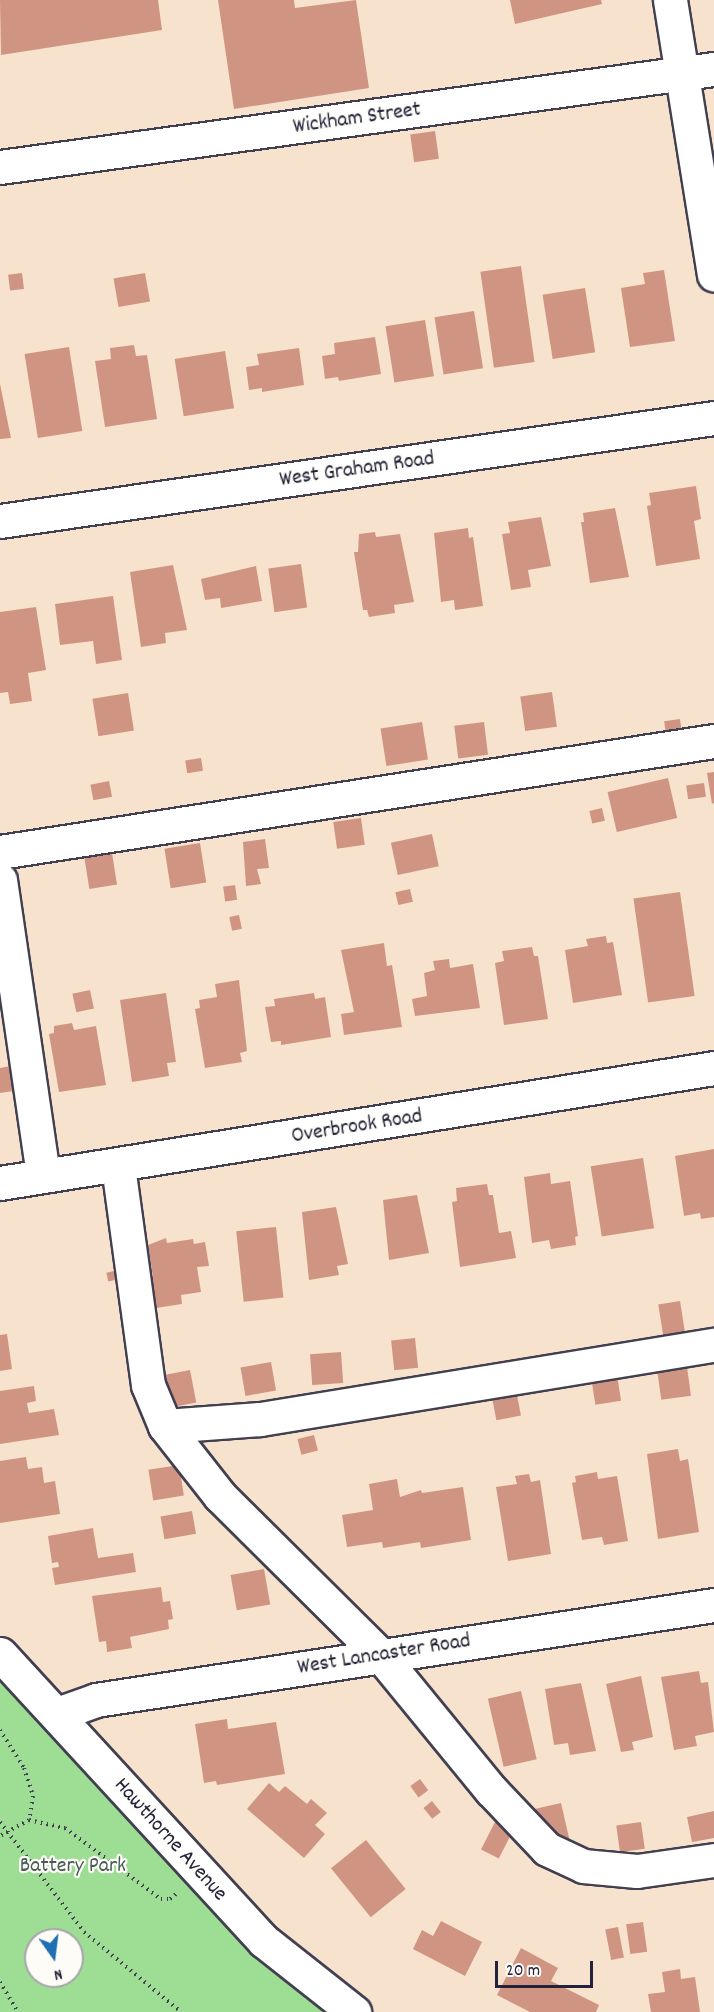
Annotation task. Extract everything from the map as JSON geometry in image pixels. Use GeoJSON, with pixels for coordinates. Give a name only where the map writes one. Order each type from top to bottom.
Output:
{"type":"FeatureCollection","features":[{"type":"Feature","properties":{"kind":"street"},"geometry":{"type":"LineString","coordinates":[[670,0],[699,71],[714,274]]}},
{"type":"Feature","properties":{"kind":"street","name":"Wickham Street"},"geometry":{"type":"LineString","coordinates":[[0,167],[699,71]]}},
{"type":"Feature","properties":{"kind":"street","name":"West Graham Road"},"geometry":{"type":"LineString","coordinates":[[0,521],[714,418]]}},
{"type":"Feature","properties":{"kind":"street"},"geometry":{"type":"LineString","coordinates":[[0,852],[714,741]]}},
{"type":"Feature","properties":{"kind":"street"},"geometry":{"type":"LineString","coordinates":[[0,880],[43,1176]]}},
{"type":"Feature","properties":{"kind":"street","name":"Overbrook Road"},"geometry":{"type":"LineString","coordinates":[[0,1183],[118,1166],[714,1068]]}},
{"type":"Feature","properties":{"kind":"street"},"geometry":{"type":"LineString","coordinates":[[118,1166],[148,1384],[165,1426],[220,1496],[382,1657],[492,1790],[547,1849],[583,1866],[637,1871],[714,1860]]}},
{"type":"Feature","properties":{"kind":"street"},"geometry":{"type":"LineString","coordinates":[[165,1426],[260,1419],[714,1345]]}},
{"type":"Feature","properties":{"kind":"street","name":"West Lancaster Road"},"geometry":{"type":"LineString","coordinates":[[57,1714],[96,1700],[714,1605]]}},
{"type":"Feature","properties":{"kind":"street","name":"Hawthorne Avenue"},"geometry":{"type":"LineString","coordinates":[[0,1654],[264,1941],[354,2012]]}},
{"type":"Feature","properties":{"kind":"path"},"geometry":{"type":"LineString","coordinates":[[0,1730],[30,1785],[29,1820]]}},
{"type":"Feature","properties":{"kind":"path"},"geometry":{"type":"LineString","coordinates":[[0,1836],[29,1820],[65,1828],[161,1899],[170,1899],[183,1888]]}},
{"type":"Feature","properties":{"kind":"path"},"geometry":{"type":"LineString","coordinates":[[0,1822],[84,1932],[181,2012]]}},
{"type":"Feature","properties":{"kind":"path"},"geometry":{"type":"LineString","coordinates":[[0,1982],[18,2012]]}},
{"type":"Feature","properties":{"kind":"green space","name":"Battery Park"},"geometry":{"type":"Polygon","coordinates":[[[0,1678],[257,1956],[326,2012],[0,2012],[0,1678]]]}},
{"type":"Feature","properties":{"kind":"building"},"geometry":{"type":"Polygon","coordinates":[[[0,0],[158,0],[162,30],[1,55],[0,0]]]}},
{"type":"Feature","properties":{"kind":"building"},"geometry":{"type":"Polygon","coordinates":[[[218,0],[294,0],[295,8],[356,0],[369,88],[234,109],[218,0]]]}},
{"type":"Feature","properties":{"kind":"building"},"geometry":{"type":"Polygon","coordinates":[[[510,0],[601,0],[602,4],[515,24],[510,0]]]}},
{"type":"Feature","properties":{"kind":"building"},"geometry":{"type":"Polygon","coordinates":[[[435,131],[439,159],[414,162],[410,134],[435,131]]]}},
{"type":"Feature","properties":{"kind":"building"},"geometry":{"type":"Polygon","coordinates":[[[521,266],[534,362],[494,368],[480,272],[521,266]]]}},
{"type":"Feature","properties":{"kind":"building"},"geometry":{"type":"Polygon","coordinates":[[[664,270],[675,341],[630,347],[621,288],[645,284],[643,273],[664,270]]]}},
{"type":"Feature","properties":{"kind":"building"},"geometry":{"type":"Polygon","coordinates":[[[22,273],[24,289],[10,291],[8,275],[22,273]]]}},
{"type":"Feature","properties":{"kind":"building"},"geometry":{"type":"Polygon","coordinates":[[[145,273],[150,302],[119,307],[113,279],[145,273]]]}},
{"type":"Feature","properties":{"kind":"building"},"geometry":{"type":"Polygon","coordinates":[[[585,288],[595,352],[553,359],[543,295],[585,288]]]}},
{"type":"Feature","properties":{"kind":"building"},"geometry":{"type":"Polygon","coordinates":[[[474,311],[483,368],[444,375],[434,317],[474,311]]]}},
{"type":"Feature","properties":{"kind":"building"},"geometry":{"type":"Polygon","coordinates":[[[425,320],[434,376],[394,383],[385,326],[425,320]]]}},
{"type":"Feature","properties":{"kind":"building"},"geometry":{"type":"Polygon","coordinates":[[[375,337],[381,374],[339,381],[338,377],[325,379],[322,356],[335,354],[334,343],[375,337]]]}},
{"type":"Feature","properties":{"kind":"building"},"geometry":{"type":"Polygon","coordinates":[[[134,345],[136,356],[147,355],[157,419],[105,427],[95,361],[111,359],[110,348],[134,345]]]}},
{"type":"Feature","properties":{"kind":"building"},"geometry":{"type":"Polygon","coordinates":[[[69,347],[82,431],[38,438],[25,354],[69,347]]]}},
{"type":"Feature","properties":{"kind":"building"},"geometry":{"type":"Polygon","coordinates":[[[299,348],[304,385],[262,392],[262,388],[249,390],[246,367],[259,365],[257,354],[299,348]]]}},
{"type":"Feature","properties":{"kind":"building"},"geometry":{"type":"Polygon","coordinates":[[[225,351],[234,408],[184,416],[175,359],[225,351]]]}},
{"type":"Feature","properties":{"kind":"building"},"geometry":{"type":"Polygon","coordinates":[[[0,384],[11,438],[0,439],[0,384]]]}},
{"type":"Feature","properties":{"kind":"building"},"geometry":{"type":"Polygon","coordinates":[[[696,486],[701,519],[694,521],[700,559],[656,566],[647,506],[651,505],[649,493],[696,486]]]}},
{"type":"Feature","properties":{"kind":"building"},"geometry":{"type":"Polygon","coordinates":[[[615,508],[629,577],[590,583],[581,522],[584,522],[583,513],[615,508]]]}},
{"type":"Feature","properties":{"kind":"building"},"geometry":{"type":"Polygon","coordinates":[[[541,517],[551,566],[528,570],[531,587],[511,590],[502,534],[510,533],[508,522],[541,517]]]}},
{"type":"Feature","properties":{"kind":"building"},"geometry":{"type":"Polygon","coordinates":[[[468,528],[469,538],[473,537],[483,606],[455,610],[454,600],[441,602],[434,533],[468,528]]]}},
{"type":"Feature","properties":{"kind":"building"},"geometry":{"type":"Polygon","coordinates":[[[375,532],[376,537],[400,534],[414,602],[394,605],[395,613],[369,617],[367,610],[363,610],[354,552],[358,552],[359,534],[375,532]]]}},
{"type":"Feature","properties":{"kind":"building"},"geometry":{"type":"Polygon","coordinates":[[[301,564],[307,608],[274,612],[268,569],[301,564]]]}},
{"type":"Feature","properties":{"kind":"building"},"geometry":{"type":"Polygon","coordinates":[[[173,565],[187,630],[165,633],[166,643],[141,647],[130,572],[173,565]]]}},
{"type":"Feature","properties":{"kind":"building"},"geometry":{"type":"Polygon","coordinates":[[[256,566],[262,601],[221,608],[220,598],[205,600],[201,579],[256,566]]]}},
{"type":"Feature","properties":{"kind":"building"},"geometry":{"type":"Polygon","coordinates":[[[113,596],[122,660],[96,664],[93,641],[60,645],[55,604],[113,596]]]}},
{"type":"Feature","properties":{"kind":"building"},"geometry":{"type":"Polygon","coordinates":[[[36,607],[46,670],[28,673],[32,701],[10,704],[8,692],[0,693],[0,612],[36,607]]]}},
{"type":"Feature","properties":{"kind":"building"},"geometry":{"type":"Polygon","coordinates":[[[552,692],[557,727],[525,731],[520,696],[552,692]]]}},
{"type":"Feature","properties":{"kind":"building"},"geometry":{"type":"Polygon","coordinates":[[[128,693],[134,731],[98,736],[92,699],[128,693]]]}},
{"type":"Feature","properties":{"kind":"building"},"geometry":{"type":"Polygon","coordinates":[[[680,719],[682,733],[666,735],[664,721],[680,719]]]}},
{"type":"Feature","properties":{"kind":"building"},"geometry":{"type":"Polygon","coordinates":[[[422,722],[428,760],[386,766],[381,729],[422,722]]]}},
{"type":"Feature","properties":{"kind":"building"},"geometry":{"type":"Polygon","coordinates":[[[484,722],[488,755],[458,758],[454,726],[484,722]]]}},
{"type":"Feature","properties":{"kind":"building"},"geometry":{"type":"Polygon","coordinates":[[[201,758],[203,771],[187,773],[185,761],[201,758]]]}},
{"type":"Feature","properties":{"kind":"building"},"geometry":{"type":"Polygon","coordinates":[[[714,772],[714,803],[712,804],[707,773],[714,772]]]}},
{"type":"Feature","properties":{"kind":"building"},"geometry":{"type":"Polygon","coordinates":[[[668,778],[677,818],[617,832],[608,792],[668,778]]]}},
{"type":"Feature","properties":{"kind":"building"},"geometry":{"type":"Polygon","coordinates":[[[109,781],[112,797],[93,800],[90,785],[109,781]]]}},
{"type":"Feature","properties":{"kind":"building"},"geometry":{"type":"Polygon","coordinates":[[[704,783],[706,797],[688,799],[686,786],[704,783]]]}},
{"type":"Feature","properties":{"kind":"building"},"geometry":{"type":"Polygon","coordinates":[[[602,808],[605,821],[592,824],[589,811],[602,808]]]}},
{"type":"Feature","properties":{"kind":"building"},"geometry":{"type":"Polygon","coordinates":[[[361,818],[365,845],[337,849],[333,822],[361,818]]]}},
{"type":"Feature","properties":{"kind":"building"},"geometry":{"type":"Polygon","coordinates":[[[432,834],[439,866],[398,875],[391,843],[432,834]]]}},
{"type":"Feature","properties":{"kind":"building"},"geometry":{"type":"Polygon","coordinates":[[[265,839],[269,868],[257,869],[261,884],[246,886],[243,842],[265,839]]]}},
{"type":"Feature","properties":{"kind":"building"},"geometry":{"type":"Polygon","coordinates":[[[200,843],[206,883],[171,888],[164,849],[200,843]]]}},
{"type":"Feature","properties":{"kind":"building"},"geometry":{"type":"Polygon","coordinates":[[[112,853],[117,885],[89,889],[84,857],[112,853]]]}},
{"type":"Feature","properties":{"kind":"building"},"geometry":{"type":"Polygon","coordinates":[[[235,885],[237,900],[225,902],[223,887],[235,885]]]}},
{"type":"Feature","properties":{"kind":"building"},"geometry":{"type":"Polygon","coordinates":[[[410,889],[413,902],[398,905],[395,892],[410,889]]]}},
{"type":"Feature","properties":{"kind":"building"},"geometry":{"type":"Polygon","coordinates":[[[680,892],[695,996],[648,1003],[633,899],[680,892]]]}},
{"type":"Feature","properties":{"kind":"building"},"geometry":{"type":"Polygon","coordinates":[[[239,915],[242,929],[232,931],[229,917],[239,915]]]}},
{"type":"Feature","properties":{"kind":"building"},"geometry":{"type":"Polygon","coordinates":[[[606,936],[607,943],[613,942],[622,995],[573,1003],[565,950],[588,946],[586,939],[606,936]]]}},
{"type":"Feature","properties":{"kind":"building"},"geometry":{"type":"Polygon","coordinates":[[[384,943],[387,966],[392,965],[402,1027],[344,1035],[341,1014],[354,1012],[341,950],[384,943]]]}},
{"type":"Feature","properties":{"kind":"building"},"geometry":{"type":"Polygon","coordinates":[[[532,947],[534,956],[538,956],[548,1019],[504,1025],[495,963],[504,961],[502,951],[532,947]]]}},
{"type":"Feature","properties":{"kind":"building"},"geometry":{"type":"Polygon","coordinates":[[[449,959],[450,968],[473,964],[480,1008],[415,1016],[412,999],[427,996],[424,973],[435,970],[433,961],[449,959]]]}},
{"type":"Feature","properties":{"kind":"building"},"geometry":{"type":"Polygon","coordinates":[[[239,980],[247,1051],[240,1053],[242,1062],[205,1068],[195,1009],[200,1008],[199,1000],[217,997],[215,984],[239,980]]]}},
{"type":"Feature","properties":{"kind":"building"},"geometry":{"type":"Polygon","coordinates":[[[90,990],[94,1009],[76,1012],[72,994],[90,990]]]}},
{"type":"Feature","properties":{"kind":"building"},"geometry":{"type":"Polygon","coordinates":[[[166,993],[176,1062],[167,1063],[169,1076],[132,1082],[120,1000],[166,993]]]}},
{"type":"Feature","properties":{"kind":"building"},"geometry":{"type":"Polygon","coordinates":[[[314,993],[315,999],[325,997],[331,1037],[281,1045],[281,1041],[271,1042],[265,1007],[275,1006],[274,999],[314,993]]]}},
{"type":"Feature","properties":{"kind":"building"},"geometry":{"type":"Polygon","coordinates":[[[72,1023],[74,1030],[96,1026],[106,1085],[59,1092],[49,1034],[54,1033],[54,1026],[72,1023]]]}},
{"type":"Feature","properties":{"kind":"building"},"geometry":{"type":"Polygon","coordinates":[[[16,1065],[20,1090],[0,1093],[0,1068],[16,1065]]]}},
{"type":"Feature","properties":{"kind":"building"},"geometry":{"type":"Polygon","coordinates":[[[714,1149],[714,1217],[701,1219],[700,1213],[684,1216],[675,1156],[714,1149]]]}},
{"type":"Feature","properties":{"kind":"building"},"geometry":{"type":"Polygon","coordinates":[[[643,1158],[654,1228],[602,1236],[591,1166],[643,1158]]]}},
{"type":"Feature","properties":{"kind":"building"},"geometry":{"type":"Polygon","coordinates":[[[550,1173],[551,1184],[570,1181],[578,1236],[575,1237],[576,1245],[551,1249],[549,1240],[532,1243],[524,1177],[550,1173]]]}},
{"type":"Feature","properties":{"kind":"building"},"geometry":{"type":"Polygon","coordinates":[[[487,1184],[489,1195],[493,1195],[499,1233],[511,1231],[516,1258],[460,1267],[452,1202],[457,1201],[456,1188],[487,1184]]]}},
{"type":"Feature","properties":{"kind":"building"},"geometry":{"type":"Polygon","coordinates":[[[417,1195],[429,1253],[389,1260],[383,1200],[417,1195]]]}},
{"type":"Feature","properties":{"kind":"building"},"geometry":{"type":"Polygon","coordinates":[[[336,1207],[348,1264],[337,1266],[339,1275],[309,1280],[302,1212],[336,1207]]]}},
{"type":"Feature","properties":{"kind":"building"},"geometry":{"type":"Polygon","coordinates":[[[276,1227],[283,1298],[244,1302],[236,1231],[276,1227]]]}},
{"type":"Feature","properties":{"kind":"building"},"geometry":{"type":"Polygon","coordinates":[[[166,1238],[167,1243],[193,1239],[194,1244],[205,1242],[209,1266],[197,1267],[201,1292],[181,1295],[182,1304],[156,1308],[148,1279],[153,1277],[148,1245],[166,1238]]]}},
{"type":"Feature","properties":{"kind":"building"},"geometry":{"type":"Polygon","coordinates":[[[118,1270],[120,1279],[108,1281],[106,1273],[118,1270]]]}},
{"type":"Feature","properties":{"kind":"building"},"geometry":{"type":"Polygon","coordinates":[[[680,1301],[685,1333],[663,1336],[658,1304],[680,1301]]]}},
{"type":"Feature","properties":{"kind":"building"},"geometry":{"type":"Polygon","coordinates":[[[7,1334],[12,1369],[0,1371],[0,1335],[7,1334]]]}},
{"type":"Feature","properties":{"kind":"building"},"geometry":{"type":"Polygon","coordinates":[[[415,1338],[418,1368],[394,1370],[391,1341],[415,1338]]]}},
{"type":"Feature","properties":{"kind":"building"},"geometry":{"type":"Polygon","coordinates":[[[341,1352],[343,1383],[312,1385],[310,1354],[341,1352]]]}},
{"type":"Feature","properties":{"kind":"building"},"geometry":{"type":"Polygon","coordinates":[[[686,1360],[691,1396],[661,1400],[656,1364],[686,1360]]]}},
{"type":"Feature","properties":{"kind":"building"},"geometry":{"type":"Polygon","coordinates":[[[271,1362],[276,1391],[246,1396],[240,1367],[271,1362]]]}},
{"type":"Feature","properties":{"kind":"building"},"geometry":{"type":"Polygon","coordinates":[[[190,1370],[196,1402],[168,1408],[162,1376],[190,1370]]]}},
{"type":"Feature","properties":{"kind":"building"},"geometry":{"type":"Polygon","coordinates":[[[617,1375],[621,1401],[595,1405],[591,1379],[617,1375]]]}},
{"type":"Feature","properties":{"kind":"building"},"geometry":{"type":"Polygon","coordinates":[[[34,1386],[36,1401],[27,1403],[29,1413],[54,1409],[59,1435],[0,1444],[0,1391],[34,1386]]]}},
{"type":"Feature","properties":{"kind":"building"},"geometry":{"type":"Polygon","coordinates":[[[516,1390],[521,1416],[496,1420],[491,1395],[516,1390]]]}},
{"type":"Feature","properties":{"kind":"building"},"geometry":{"type":"Polygon","coordinates":[[[314,1435],[318,1451],[301,1455],[298,1439],[314,1435]]]}},
{"type":"Feature","properties":{"kind":"building"},"geometry":{"type":"Polygon","coordinates":[[[678,1449],[680,1461],[688,1459],[699,1532],[658,1539],[647,1454],[678,1449]]]}},
{"type":"Feature","properties":{"kind":"building"},"geometry":{"type":"Polygon","coordinates":[[[26,1457],[28,1469],[42,1467],[44,1483],[55,1481],[60,1514],[0,1523],[0,1461],[26,1457]]]}},
{"type":"Feature","properties":{"kind":"building"},"geometry":{"type":"Polygon","coordinates":[[[179,1465],[184,1496],[153,1500],[148,1470],[179,1465]]]}},
{"type":"Feature","properties":{"kind":"building"},"geometry":{"type":"Polygon","coordinates":[[[597,1472],[598,1479],[617,1476],[628,1541],[604,1545],[602,1537],[582,1540],[572,1483],[576,1482],[575,1476],[597,1472]]]}},
{"type":"Feature","properties":{"kind":"building"},"geometry":{"type":"Polygon","coordinates":[[[529,1474],[531,1482],[540,1480],[551,1554],[508,1561],[496,1487],[517,1484],[515,1476],[529,1474]]]}},
{"type":"Feature","properties":{"kind":"building"},"geometry":{"type":"Polygon","coordinates":[[[397,1479],[400,1497],[421,1490],[422,1493],[463,1487],[471,1540],[421,1548],[420,1542],[383,1548],[382,1542],[347,1547],[342,1515],[373,1510],[369,1484],[397,1479]]]}},
{"type":"Feature","properties":{"kind":"building"},"geometry":{"type":"Polygon","coordinates":[[[192,1511],[196,1534],[164,1539],[160,1517],[192,1511]]]}},
{"type":"Feature","properties":{"kind":"building"},"geometry":{"type":"Polygon","coordinates":[[[93,1528],[98,1558],[133,1553],[136,1572],[55,1585],[52,1568],[59,1567],[58,1562],[52,1563],[48,1536],[93,1528]]]}},
{"type":"Feature","properties":{"kind":"building"},"geometry":{"type":"Polygon","coordinates":[[[264,1569],[270,1604],[237,1610],[231,1575],[264,1569]]]}},
{"type":"Feature","properties":{"kind":"building"},"geometry":{"type":"Polygon","coordinates":[[[161,1587],[163,1602],[170,1601],[173,1619],[168,1620],[169,1629],[130,1637],[132,1648],[107,1652],[106,1641],[99,1642],[92,1596],[161,1587]]]}},
{"type":"Feature","properties":{"kind":"building"},"geometry":{"type":"Polygon","coordinates":[[[699,1671],[701,1683],[708,1682],[714,1732],[695,1736],[697,1746],[674,1750],[661,1677],[699,1671]]]}},
{"type":"Feature","properties":{"kind":"building"},"geometry":{"type":"Polygon","coordinates":[[[641,1676],[653,1737],[632,1742],[634,1750],[621,1752],[606,1684],[641,1676]]]}},
{"type":"Feature","properties":{"kind":"building"},"geometry":{"type":"Polygon","coordinates":[[[581,1683],[596,1751],[570,1755],[568,1743],[554,1745],[545,1689],[581,1683]]]}},
{"type":"Feature","properties":{"kind":"building"},"geometry":{"type":"Polygon","coordinates":[[[521,1691],[537,1759],[504,1767],[488,1699],[521,1691]]]}},
{"type":"Feature","properties":{"kind":"building"},"geometry":{"type":"Polygon","coordinates":[[[227,1719],[228,1729],[276,1722],[285,1774],[217,1785],[216,1781],[204,1783],[195,1724],[227,1719]]]}},
{"type":"Feature","properties":{"kind":"building"},"geometry":{"type":"Polygon","coordinates":[[[420,1779],[428,1790],[419,1797],[410,1786],[420,1779]]]}},
{"type":"Feature","properties":{"kind":"building"},"geometry":{"type":"Polygon","coordinates":[[[269,1783],[279,1792],[285,1786],[307,1804],[311,1799],[327,1813],[315,1825],[325,1834],[304,1858],[247,1809],[269,1783]]]}},
{"type":"Feature","properties":{"kind":"building"},"geometry":{"type":"Polygon","coordinates":[[[432,1801],[441,1812],[432,1819],[423,1808],[432,1801]]]}},
{"type":"Feature","properties":{"kind":"building"},"geometry":{"type":"Polygon","coordinates":[[[561,1803],[570,1842],[561,1843],[530,1810],[561,1803]]]}},
{"type":"Feature","properties":{"kind":"building"},"geometry":{"type":"Polygon","coordinates":[[[714,1811],[714,1838],[692,1842],[687,1817],[714,1811]]]}},
{"type":"Feature","properties":{"kind":"building"},"geometry":{"type":"Polygon","coordinates":[[[496,1820],[514,1829],[499,1858],[481,1849],[496,1820]]]}},
{"type":"Feature","properties":{"kind":"building"},"geometry":{"type":"Polygon","coordinates":[[[641,1822],[645,1849],[620,1852],[616,1825],[641,1822]]]}},
{"type":"Feature","properties":{"kind":"building"},"geometry":{"type":"Polygon","coordinates":[[[366,1840],[406,1889],[371,1917],[331,1868],[366,1840]]]}},
{"type":"Feature","properties":{"kind":"building"},"geometry":{"type":"Polygon","coordinates":[[[441,1921],[482,1942],[465,1976],[413,1949],[422,1930],[433,1936],[441,1921]]]}},
{"type":"Feature","properties":{"kind":"building"},"geometry":{"type":"Polygon","coordinates":[[[643,1922],[647,1952],[630,1954],[626,1924],[643,1922]]]}},
{"type":"Feature","properties":{"kind":"building"},"geometry":{"type":"Polygon","coordinates":[[[618,1927],[624,1957],[611,1960],[605,1929],[618,1927]]]}},
{"type":"Feature","properties":{"kind":"building"},"geometry":{"type":"Polygon","coordinates":[[[521,1948],[558,1968],[551,1981],[599,2005],[596,2012],[530,2012],[497,1995],[521,1948]]]}},
{"type":"Feature","properties":{"kind":"building"},"geometry":{"type":"Polygon","coordinates":[[[680,1969],[681,1979],[695,1977],[700,2012],[651,2012],[648,1994],[665,1992],[662,1972],[680,1969]]]}}]}
